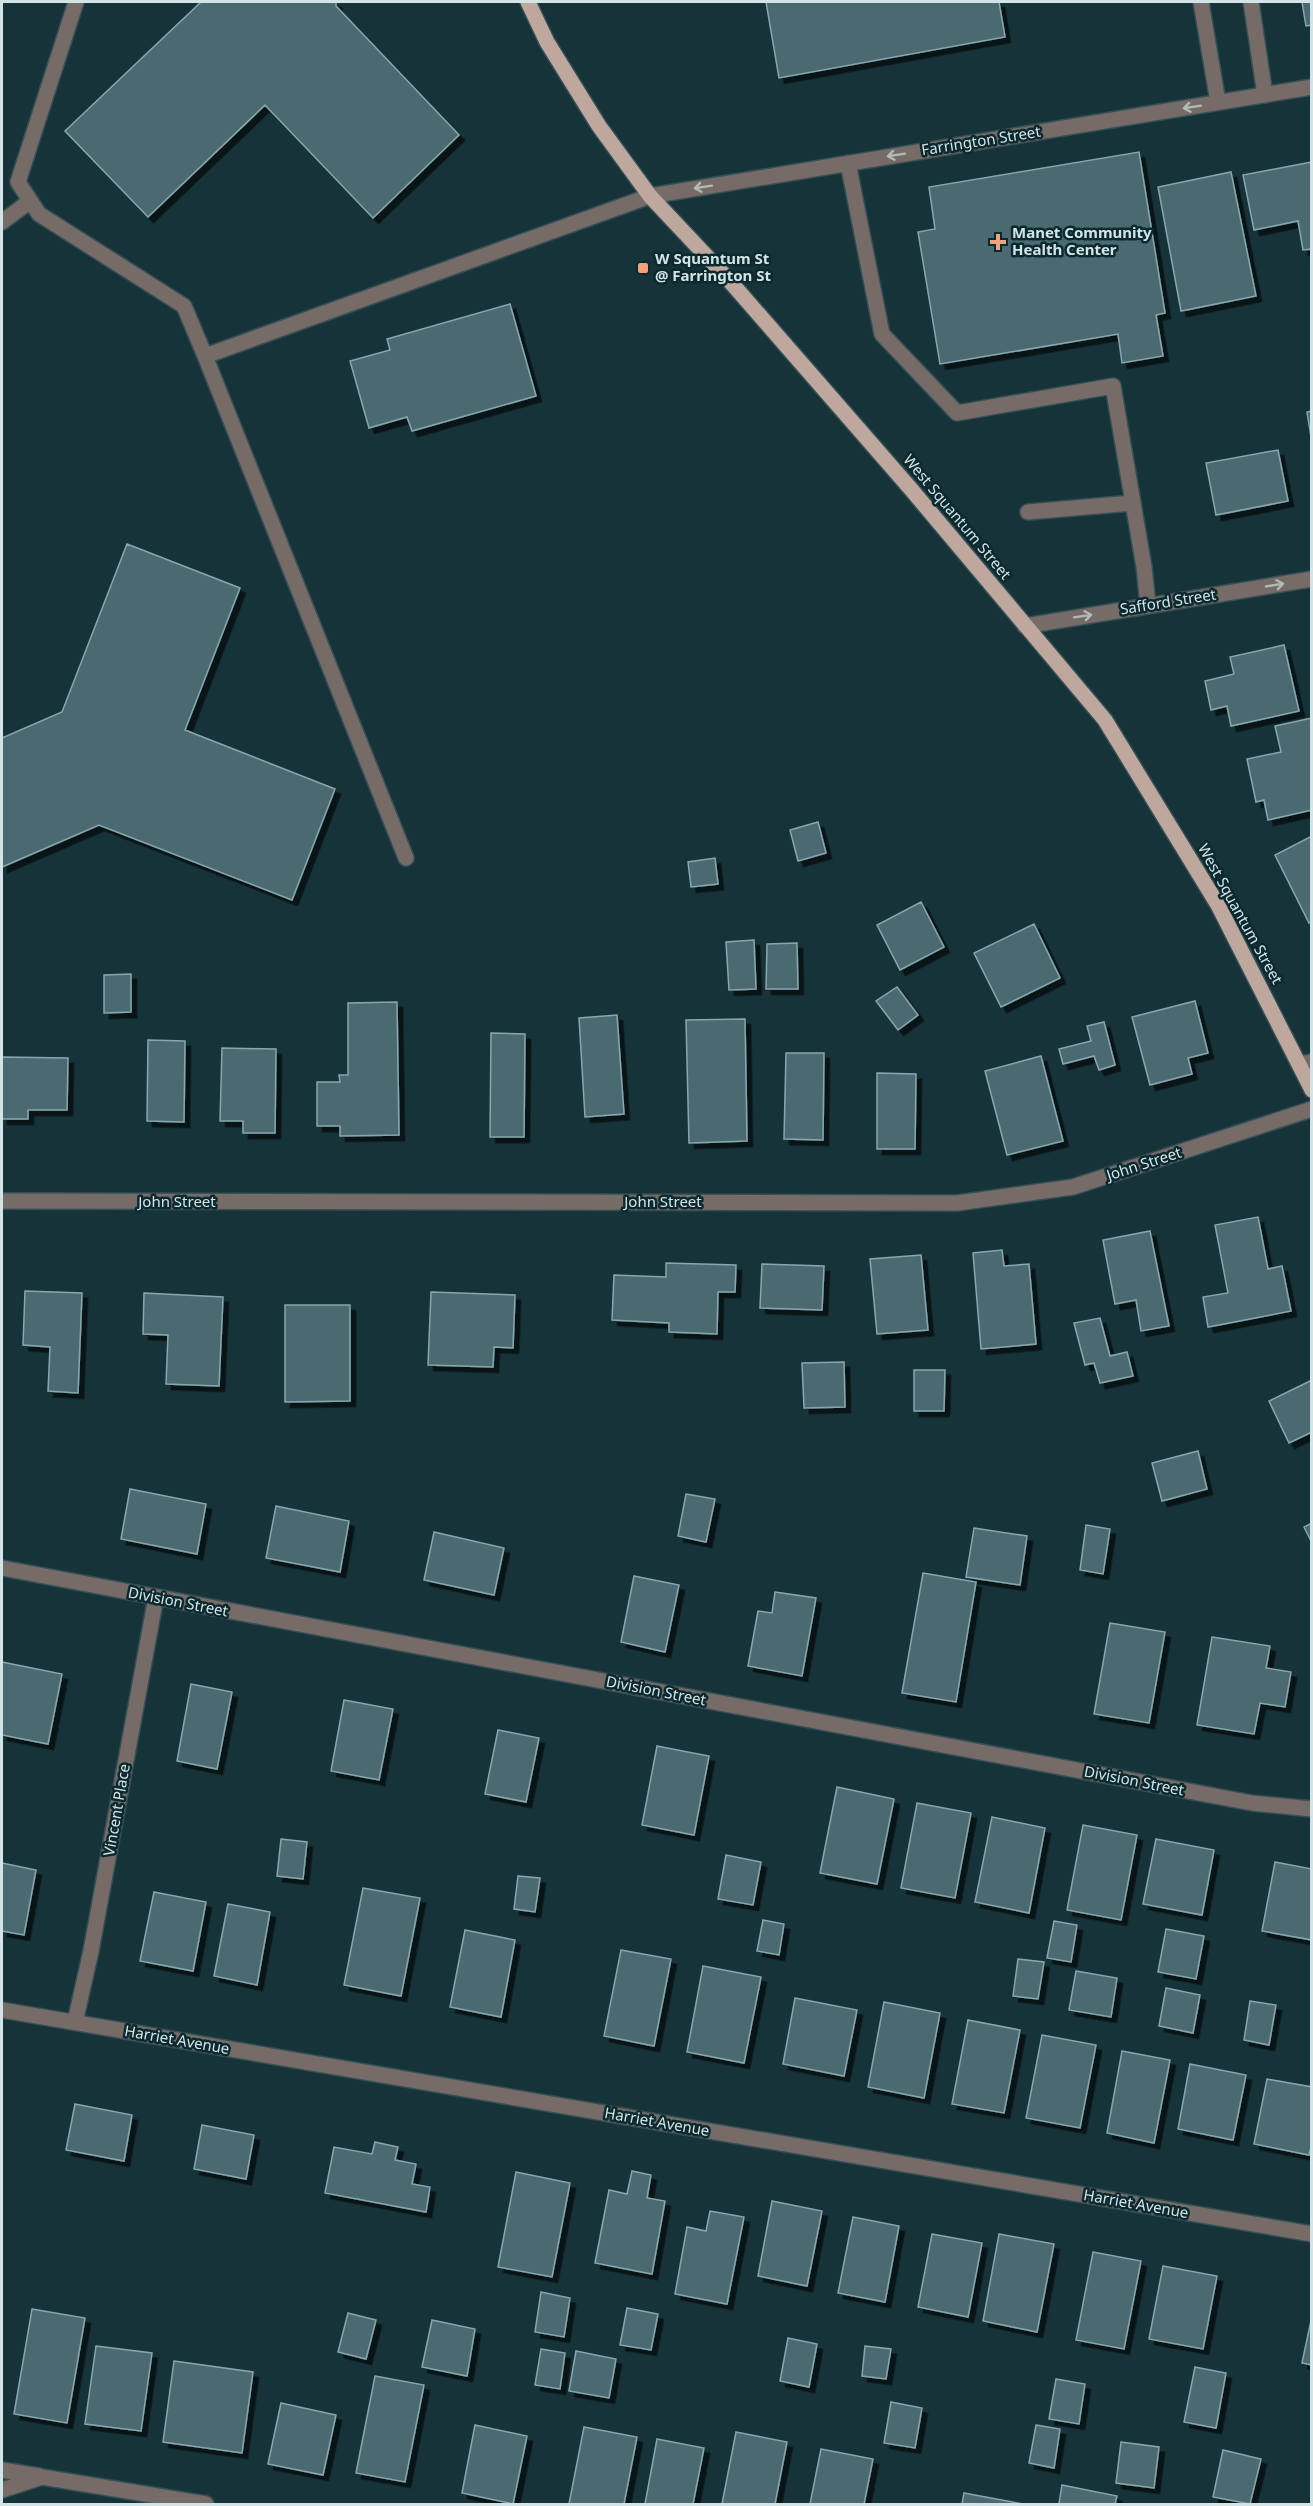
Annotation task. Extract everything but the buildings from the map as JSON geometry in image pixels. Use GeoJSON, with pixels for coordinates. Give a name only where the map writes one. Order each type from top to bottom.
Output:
{"type":"FeatureCollection","features":[{"type":"Feature","properties":{"kind":"main road","name":"West Squantum Street"},"geometry":{"type":"LineString","coordinates":[[528,2],[547,42],[593,117],[650,196],[728,279],[910,489],[1105,720],[1218,905],[1305,1063],[1311,1090]]}},
{"type":"Feature","properties":{"kind":"street"},"geometry":{"type":"LineString","coordinates":[[76,2],[18,182],[39,214],[184,306],[406,858]]}},
{"type":"Feature","properties":{"kind":"street"},"geometry":{"type":"LineString","coordinates":[[1201,2],[1218,102]]}},
{"type":"Feature","properties":{"kind":"street"},"geometry":{"type":"LineString","coordinates":[[1251,2],[1266,94]]}},
{"type":"Feature","properties":{"kind":"street","name":"Farrington Street"},"geometry":{"type":"LineString","coordinates":[[205,356],[650,196],[1311,87]]}},
{"type":"Feature","properties":{"kind":"street"},"geometry":{"type":"LineString","coordinates":[[848,163],[882,334],[957,413],[1113,386],[1148,606]]}},
{"type":"Feature","properties":{"kind":"street"},"geometry":{"type":"LineString","coordinates":[[2,222],[30,201]]}},
{"type":"Feature","properties":{"kind":"street"},"geometry":{"type":"LineString","coordinates":[[1028,512],[1132,503]]}},
{"type":"Feature","properties":{"kind":"street","name":"Safford Street"},"geometry":{"type":"LineString","coordinates":[[1025,626],[1311,579]]}},
{"type":"Feature","properties":{"kind":"street","name":"John Street"},"geometry":{"type":"LineString","coordinates":[[2,1201],[957,1203],[1073,1187],[1311,1109]]}},
{"type":"Feature","properties":{"kind":"street","name":"Division Street"},"geometry":{"type":"LineString","coordinates":[[2,1568],[1252,1803],[1311,1809]]}},
{"type":"Feature","properties":{"kind":"street","name":"Vincent Place"},"geometry":{"type":"LineString","coordinates":[[75,2022],[91,1951],[156,1598]]}},
{"type":"Feature","properties":{"kind":"street","name":"Harriet Avenue"},"geometry":{"type":"LineString","coordinates":[[2,2010],[1311,2234]]}},
{"type":"Feature","properties":{"kind":"street"},"geometry":{"type":"LineString","coordinates":[[2,2470],[206,2505]]}},
{"type":"Feature","properties":{"kind":"street"},"geometry":{"type":"LineString","coordinates":[[2,2490],[42,2477]]}},
{"type":"Feature","properties":{"kind":"place","name":"Manet Community Health Center"},"geometry":{"type":"Point","coordinates":[998,242]}},
{"type":"Feature","properties":{"kind":"place","name":"W Squantum St @ Farrington St"},"geometry":{"type":"Point","coordinates":[643,268]}}]}
